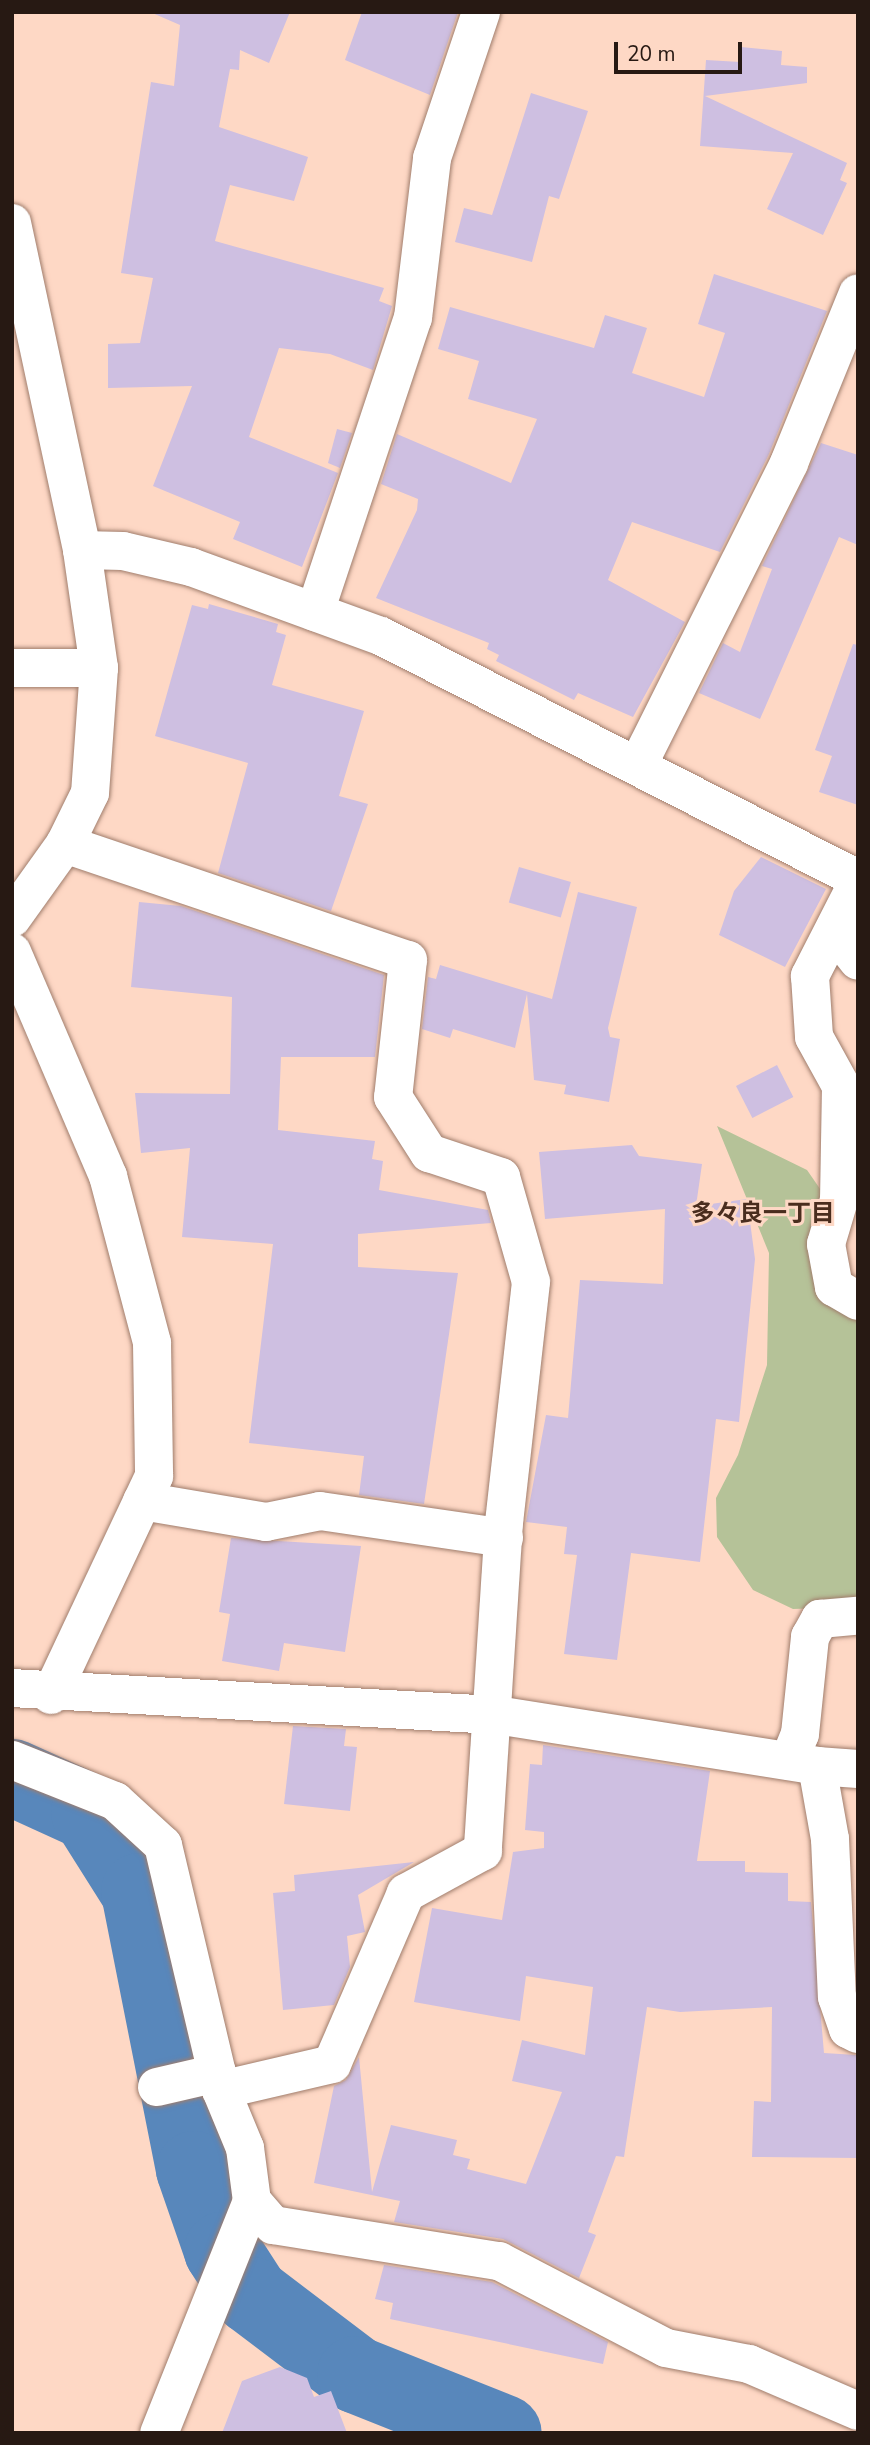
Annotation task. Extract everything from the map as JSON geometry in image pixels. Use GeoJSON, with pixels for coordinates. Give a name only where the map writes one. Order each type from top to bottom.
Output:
{"type":"FeatureCollection","features":[{"type":"Feature","properties":{"kind":"street"},"geometry":{"type":"LineString","coordinates":[[316,612],[413,318],[432,158],[481,12]]}},
{"type":"Feature","properties":{"kind":"street"},"geometry":{"type":"LineString","coordinates":[[12,223],[82,550],[99,668],[90,793],[65,844],[12,918]]}},
{"type":"Feature","properties":{"kind":"street"},"geometry":{"type":"LineString","coordinates":[[638,765],[789,463],[858,293]]}},
{"type":"Feature","properties":{"kind":"street"},"geometry":{"type":"LineString","coordinates":[[82,550],[123,551],[191,567],[381,636],[638,765],[858,880],[810,976],[814,1037],[841,1086],[839,1200],[826,1244],[834,1287],[858,1301]]}},
{"type":"Feature","properties":{"kind":"street"},"geometry":{"type":"LineString","coordinates":[[17,668],[99,668]]}},
{"type":"Feature","properties":{"kind":"street"},"geometry":{"type":"LineString","coordinates":[[65,844],[408,960],[393,1097],[429,1153],[501,1177],[531,1282],[504,1538],[496,1715],[483,1850],[406,1893],[332,2064],[219,2081],[157,2087]]}},
{"type":"Feature","properties":{"kind":"street"},"geometry":{"type":"LineString","coordinates":[[834,930],[858,961]]}},
{"type":"Feature","properties":{"kind":"street"},"geometry":{"type":"LineString","coordinates":[[12,952],[108,1176],[152,1343],[154,1476],[51,1695]]}},
{"type":"Feature","properties":{"kind":"street"},"geometry":{"type":"LineString","coordinates":[[142,1501],[267,1522],[320,1511],[504,1538]]}},
{"type":"Feature","properties":{"kind":"street"},"geometry":{"type":"LineString","coordinates":[[858,1616],[820,1619],[810,1637],[800,1734],[803,1764],[830,1839],[837,1997],[848,2029],[858,2034]]}},
{"type":"Feature","properties":{"kind":"street"},"geometry":{"type":"LineString","coordinates":[[12,1688],[51,1695],[334,1702],[496,1715],[803,1764],[858,1769]]}},
{"type":"Feature","properties":{"kind":"street"},"geometry":{"type":"LineString","coordinates":[[12,1760],[115,1801],[163,1844],[219,2081],[245,2148],[252,2201],[164,2429]]}},
{"type":"Feature","properties":{"kind":"street"},"geometry":{"type":"LineString","coordinates":[[252,2201],[272,2225],[499,2261],[666,2347],[749,2364],[858,2412]]}},
{"type":"Feature","properties":{"kind":"green space"},"geometry":{"type":"Polygon","coordinates":[[[717,1126],[807,1170],[825,1196],[858,1316],[858,1604],[849,1607],[793,1609],[753,1590],[717,1537],[716,1498],[738,1455],[767,1365],[769,1253],[717,1126]]]}},
{"type":"Feature","properties":{"kind":"building"},"geometry":{"type":"Polygon","coordinates":[[[150,12],[290,12],[269,63],[240,50],[239,70],[230,69],[219,127],[308,157],[294,201],[230,185],[215,241],[384,288],[379,301],[392,306],[373,370],[330,354],[279,348],[249,437],[338,473],[302,567],[233,539],[240,522],[153,486],[192,386],[108,388],[108,344],[140,343],[153,278],[121,273],[151,82],[174,86],[180,25],[150,12]]]}},
{"type":"Feature","properties":{"kind":"building"},"geometry":{"type":"Polygon","coordinates":[[[362,12],[458,12],[430,95],[345,60],[362,12]]]}},
{"type":"Feature","properties":{"kind":"building"},"geometry":{"type":"Polygon","coordinates":[[[741,47],[782,51],[781,65],[807,67],[807,83],[705,96],[847,163],[840,180],[847,183],[823,235],[767,209],[793,153],[700,146],[706,60],[740,62],[741,47]]]}},
{"type":"Feature","properties":{"kind":"building"},"geometry":{"type":"Polygon","coordinates":[[[531,93],[588,111],[559,199],[549,196],[532,262],[455,242],[464,208],[492,215],[531,93]]]}},
{"type":"Feature","properties":{"kind":"building"},"geometry":{"type":"Polygon","coordinates":[[[714,274],[827,311],[769,454],[720,552],[632,522],[608,580],[685,622],[633,717],[578,693],[574,700],[496,661],[499,655],[487,649],[489,643],[376,598],[417,510],[418,499],[381,484],[397,434],[511,483],[537,419],[468,399],[479,361],[438,349],[450,307],[594,348],[605,315],[647,328],[632,373],[704,397],[725,333],[698,324],[714,274]]]}},
{"type":"Feature","properties":{"kind":"building"},"geometry":{"type":"Polygon","coordinates":[[[337,429],[352,433],[340,468],[328,463],[337,429]]]}},
{"type":"Feature","properties":{"kind":"building"},"geometry":{"type":"Polygon","coordinates":[[[821,443],[858,455],[858,545],[839,537],[760,719],[699,693],[723,643],[740,652],[772,569],[762,566],[821,443]]]}},
{"type":"Feature","properties":{"kind":"building"},"geometry":{"type":"Polygon","coordinates":[[[209,604],[278,624],[276,632],[286,635],[272,685],[364,711],[339,796],[368,804],[331,911],[218,873],[248,763],[155,736],[192,605],[208,609],[209,604]]]}},
{"type":"Feature","properties":{"kind":"building"},"geometry":{"type":"Polygon","coordinates":[[[853,644],[858,645],[858,805],[819,792],[832,756],[815,750],[853,644]]]}},
{"type":"Feature","properties":{"kind":"building"},"geometry":{"type":"Polygon","coordinates":[[[761,857],[826,889],[785,967],[719,935],[734,891],[761,857]]]}},
{"type":"Feature","properties":{"kind":"building"},"geometry":{"type":"Polygon","coordinates":[[[519,867],[571,882],[561,917],[509,903],[519,867]]]}},
{"type":"Feature","properties":{"kind":"building"},"geometry":{"type":"Polygon","coordinates":[[[578,892],[637,907],[608,1028],[610,1037],[620,1039],[609,1102],[564,1094],[566,1085],[534,1080],[527,994],[515,1048],[453,1029],[450,1038],[422,1029],[428,977],[436,979],[440,965],[552,999],[578,892]]]}},
{"type":"Feature","properties":{"kind":"building"},"geometry":{"type":"Polygon","coordinates":[[[139,902],[181,906],[384,975],[375,1057],[281,1057],[278,1130],[375,1141],[372,1159],[383,1161],[379,1190],[488,1210],[491,1223],[358,1234],[358,1267],[458,1273],[424,1504],[359,1495],[364,1456],[249,1443],[273,1244],[182,1237],[190,1148],[141,1153],[135,1093],[230,1094],[232,997],[131,987],[139,902]]]}},
{"type":"Feature","properties":{"kind":"building"},"geometry":{"type":"Polygon","coordinates":[[[777,1065],[793,1097],[752,1118],[736,1086],[777,1065]]]}},
{"type":"Feature","properties":{"kind":"building"},"geometry":{"type":"Polygon","coordinates":[[[632,1145],[639,1156],[702,1164],[696,1206],[747,1199],[755,1259],[739,1422],[716,1419],[700,1562],[631,1553],[617,1660],[564,1654],[577,1555],[564,1554],[567,1527],[526,1522],[546,1415],[568,1418],[580,1280],[663,1284],[665,1209],[545,1219],[539,1152],[632,1145]]]}},
{"type":"Feature","properties":{"kind":"building"},"geometry":{"type":"Polygon","coordinates":[[[231,1538],[361,1546],[345,1652],[284,1643],[279,1671],[222,1661],[230,1614],[219,1612],[231,1538]]]}},
{"type":"Feature","properties":{"kind":"building"},"geometry":{"type":"Polygon","coordinates":[[[293,1726],[346,1729],[344,1746],[357,1747],[350,1811],[284,1804],[293,1726]]]}},
{"type":"Feature","properties":{"kind":"building"},"geometry":{"type":"Polygon","coordinates":[[[543,1745],[710,1771],[697,1861],[745,1861],[745,1872],[788,1873],[788,1901],[811,1902],[824,2053],[856,2055],[858,2158],[752,2157],[754,2101],[771,2102],[772,2007],[680,2012],[647,2007],[624,2157],[616,2156],[588,2232],[596,2235],[579,2278],[503,2239],[394,2222],[400,2201],[314,2183],[334,2086],[346,2080],[359,2057],[372,2192],[391,2125],[457,2140],[453,2155],[470,2159],[467,2169],[526,2184],[562,2092],[512,2081],[522,2040],[585,2055],[593,1987],[526,1976],[520,2021],[414,2002],[432,1908],[502,1920],[513,1852],[544,1848],[544,1832],[525,1830],[530,1764],[542,1765],[543,1745]]]}},
{"type":"Feature","properties":{"kind":"building"},"geometry":{"type":"Polygon","coordinates":[[[414,1862],[358,1895],[365,1932],[347,1936],[350,1967],[334,2005],[283,2010],[273,1893],[295,1891],[294,1875],[414,1862]]]}},
{"type":"Feature","properties":{"kind":"building"},"geometry":{"type":"Polygon","coordinates":[[[384,2265],[492,2282],[608,2342],[603,2364],[390,2319],[393,2303],[375,2299],[384,2265]]]}},
{"type":"Feature","properties":{"kind":"building"},"geometry":{"type":"Polygon","coordinates":[[[280,2367],[307,2378],[314,2397],[331,2391],[347,2433],[222,2433],[242,2381],[280,2367]]]}},
{"type":"Feature","properties":{"kind":"waterway"},"geometry":{"type":"LineString","coordinates":[[12,1777],[89,1812],[139,1891],[194,2169],[222,2250],[251,2295],[355,2374],[503,2433]]}},
{"type":"Feature","properties":{"kind":"district","name":"多々良一丁目"},"geometry":{"type":"Point","coordinates":[763,1214]}}]}
